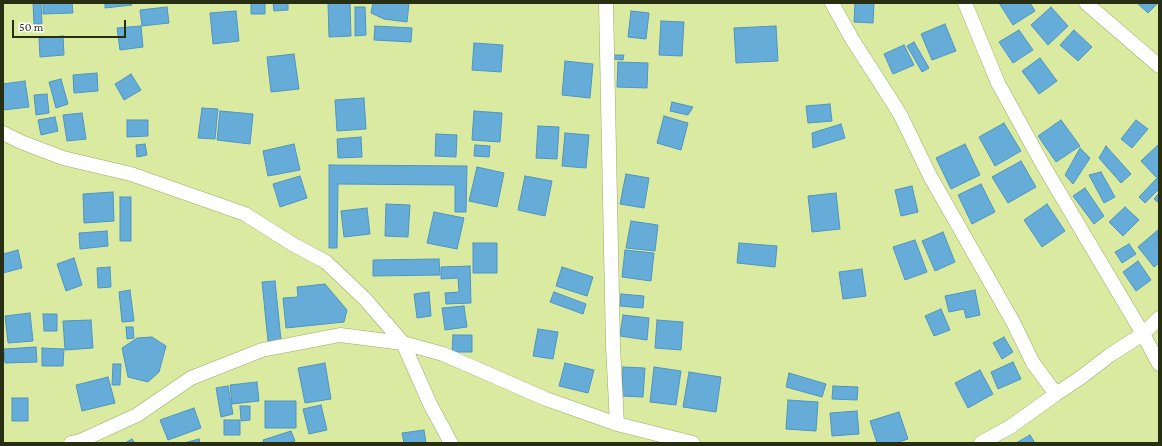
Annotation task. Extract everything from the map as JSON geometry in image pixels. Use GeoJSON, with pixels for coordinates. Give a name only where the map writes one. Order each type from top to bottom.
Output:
{"type":"FeatureCollection","features":[{"type":"Feature","properties":{"kind":"street"},"geometry":{"type":"LineString","coordinates":[[606,3],[613,346],[617,424]]}},
{"type":"Feature","properties":{"kind":"street"},"geometry":{"type":"LineString","coordinates":[[832,3],[852,39],[900,114],[934,183],[990,282],[1033,363],[1056,394]]}},
{"type":"Feature","properties":{"kind":"street"},"geometry":{"type":"LineString","coordinates":[[965,3],[998,83],[1042,166],[1143,334],[1159,364]]}},
{"type":"Feature","properties":{"kind":"street"},"geometry":{"type":"LineString","coordinates":[[1086,3],[1159,66]]}},
{"type":"Feature","properties":{"kind":"street"},"geometry":{"type":"LineString","coordinates":[[3,133],[21,142],[63,158],[131,174],[246,214],[294,245],[326,262],[364,299],[403,342],[430,404],[451,443]]}},
{"type":"Feature","properties":{"kind":"street"},"geometry":{"type":"LineString","coordinates":[[981,443],[1010,427],[1110,355],[1143,334],[1159,318]]}},
{"type":"Feature","properties":{"kind":"street"},"geometry":{"type":"LineString","coordinates":[[71,443],[80,441],[136,415],[191,378],[262,350],[340,335],[403,342],[443,354],[546,399],[617,424],[672,440],[693,443]]}},
{"type":"Feature","properties":{"kind":"building"},"geometry":{"type":"Polygon","coordinates":[[[33,3],[41,3],[42,24],[34,24],[33,3]]]}},
{"type":"Feature","properties":{"kind":"building"},"geometry":{"type":"Polygon","coordinates":[[[43,3],[72,3],[73,13],[43,14],[43,3]]]}},
{"type":"Feature","properties":{"kind":"building"},"geometry":{"type":"Polygon","coordinates":[[[105,3],[131,3],[132,5],[105,8],[105,3]]]}},
{"type":"Feature","properties":{"kind":"building"},"geometry":{"type":"Polygon","coordinates":[[[251,3],[265,3],[265,14],[251,14],[251,3]]]}},
{"type":"Feature","properties":{"kind":"building"},"geometry":{"type":"Polygon","coordinates":[[[273,3],[288,3],[288,10],[274,11],[273,3]]]}},
{"type":"Feature","properties":{"kind":"building"},"geometry":{"type":"Polygon","coordinates":[[[328,3],[350,3],[351,36],[329,37],[328,3]]]}},
{"type":"Feature","properties":{"kind":"building"},"geometry":{"type":"Polygon","coordinates":[[[373,3],[409,3],[407,22],[384,19],[371,13],[373,3]]]}},
{"type":"Feature","properties":{"kind":"building"},"geometry":{"type":"Polygon","coordinates":[[[855,3],[874,3],[873,23],[854,22],[855,3]]]}},
{"type":"Feature","properties":{"kind":"building"},"geometry":{"type":"Polygon","coordinates":[[[999,3],[1030,3],[1035,11],[1013,25],[999,3]]]}},
{"type":"Feature","properties":{"kind":"building"},"geometry":{"type":"Polygon","coordinates":[[[1137,3],[1158,3],[1148,13],[1137,3]]]}},
{"type":"Feature","properties":{"kind":"building"},"geometry":{"type":"Polygon","coordinates":[[[167,7],[169,23],[142,26],[140,10],[167,7]]]}},
{"type":"Feature","properties":{"kind":"building"},"geometry":{"type":"Polygon","coordinates":[[[355,7],[365,7],[366,35],[355,36],[355,7]]]}},
{"type":"Feature","properties":{"kind":"building"},"geometry":{"type":"Polygon","coordinates":[[[1051,7],[1068,26],[1048,45],[1031,25],[1051,7]]]}},
{"type":"Feature","properties":{"kind":"building"},"geometry":{"type":"Polygon","coordinates":[[[236,11],[239,41],[213,44],[210,13],[236,11]]]}},
{"type":"Feature","properties":{"kind":"building"},"geometry":{"type":"Polygon","coordinates":[[[631,11],[649,13],[646,39],[628,37],[631,11]]]}},
{"type":"Feature","properties":{"kind":"building"},"geometry":{"type":"Polygon","coordinates":[[[661,21],[684,22],[682,56],[659,55],[661,21]]]}},
{"type":"Feature","properties":{"kind":"building"},"geometry":{"type":"Polygon","coordinates":[[[945,24],[956,51],[932,60],[921,34],[945,24]]]}},
{"type":"Feature","properties":{"kind":"building"},"geometry":{"type":"Polygon","coordinates":[[[141,26],[143,47],[120,50],[117,28],[141,26]]]}},
{"type":"Feature","properties":{"kind":"building"},"geometry":{"type":"Polygon","coordinates":[[[375,26],[412,28],[411,42],[374,40],[375,26]]]}},
{"type":"Feature","properties":{"kind":"building"},"geometry":{"type":"Polygon","coordinates":[[[776,26],[778,61],[736,63],[734,28],[776,26]]]}},
{"type":"Feature","properties":{"kind":"building"},"geometry":{"type":"Polygon","coordinates":[[[1019,30],[1033,50],[1013,63],[999,42],[1019,30]]]}},
{"type":"Feature","properties":{"kind":"building"},"geometry":{"type":"Polygon","coordinates":[[[1074,30],[1092,47],[1078,61],[1060,45],[1074,30]]]}},
{"type":"Feature","properties":{"kind":"building"},"geometry":{"type":"Polygon","coordinates":[[[63,36],[64,55],[40,57],[39,38],[63,36]]]}},
{"type":"Feature","properties":{"kind":"building"},"geometry":{"type":"Polygon","coordinates":[[[914,42],[929,68],[922,72],[907,46],[914,42]]]}},
{"type":"Feature","properties":{"kind":"building"},"geometry":{"type":"Polygon","coordinates":[[[474,43],[503,45],[501,72],[472,70],[474,43]]]}},
{"type":"Feature","properties":{"kind":"building"},"geometry":{"type":"Polygon","coordinates":[[[904,45],[914,65],[893,74],[884,54],[904,45]]]}},
{"type":"Feature","properties":{"kind":"building"},"geometry":{"type":"Polygon","coordinates":[[[294,54],[299,89],[271,92],[267,57],[294,54]]]}},
{"type":"Feature","properties":{"kind":"building"},"geometry":{"type":"Polygon","coordinates":[[[612,55],[624,55],[623,60],[612,59],[612,55]]]}},
{"type":"Feature","properties":{"kind":"building"},"geometry":{"type":"Polygon","coordinates":[[[1040,58],[1057,81],[1039,94],[1022,71],[1040,58]]]}},
{"type":"Feature","properties":{"kind":"building"},"geometry":{"type":"Polygon","coordinates":[[[565,61],[593,64],[590,98],[562,95],[565,61]]]}},
{"type":"Feature","properties":{"kind":"building"},"geometry":{"type":"Polygon","coordinates":[[[618,62],[648,63],[647,88],[617,87],[618,62]]]}},
{"type":"Feature","properties":{"kind":"building"},"geometry":{"type":"Polygon","coordinates":[[[97,73],[98,91],[74,93],[73,75],[97,73]]]}},
{"type":"Feature","properties":{"kind":"building"},"geometry":{"type":"Polygon","coordinates":[[[131,74],[141,90],[124,100],[115,84],[131,74]]]}},
{"type":"Feature","properties":{"kind":"building"},"geometry":{"type":"Polygon","coordinates":[[[61,79],[68,104],[56,108],[49,82],[61,79]]]}},
{"type":"Feature","properties":{"kind":"building"},"geometry":{"type":"Polygon","coordinates":[[[25,81],[29,107],[3,110],[3,84],[25,81]]]}},
{"type":"Feature","properties":{"kind":"building"},"geometry":{"type":"Polygon","coordinates":[[[47,94],[49,113],[36,115],[34,95],[47,94]]]}},
{"type":"Feature","properties":{"kind":"building"},"geometry":{"type":"Polygon","coordinates":[[[364,98],[366,129],[337,131],[335,100],[364,98]]]}},
{"type":"Feature","properties":{"kind":"building"},"geometry":{"type":"Polygon","coordinates":[[[672,102],[693,107],[688,115],[670,111],[672,102]]]}},
{"type":"Feature","properties":{"kind":"building"},"geometry":{"type":"Polygon","coordinates":[[[830,104],[832,121],[808,123],[806,106],[830,104]]]}},
{"type":"Feature","properties":{"kind":"building"},"geometry":{"type":"Polygon","coordinates":[[[202,108],[218,109],[215,139],[198,138],[202,108]]]}},
{"type":"Feature","properties":{"kind":"building"},"geometry":{"type":"Polygon","coordinates":[[[220,111],[253,114],[250,144],[217,140],[220,111]]]}},
{"type":"Feature","properties":{"kind":"building"},"geometry":{"type":"Polygon","coordinates":[[[474,111],[502,113],[500,142],[472,140],[474,111]]]}},
{"type":"Feature","properties":{"kind":"building"},"geometry":{"type":"Polygon","coordinates":[[[82,113],[86,139],[67,141],[63,115],[82,113]]]}},
{"type":"Feature","properties":{"kind":"building"},"geometry":{"type":"Polygon","coordinates":[[[664,116],[688,123],[681,150],[657,143],[664,116]]]}},
{"type":"Feature","properties":{"kind":"building"},"geometry":{"type":"Polygon","coordinates":[[[55,117],[58,131],[41,135],[38,120],[55,117]]]}},
{"type":"Feature","properties":{"kind":"building"},"geometry":{"type":"Polygon","coordinates":[[[127,120],[148,120],[148,136],[127,137],[127,120]]]}},
{"type":"Feature","properties":{"kind":"building"},"geometry":{"type":"Polygon","coordinates":[[[1061,120],[1080,146],[1056,162],[1038,136],[1061,120]]]}},
{"type":"Feature","properties":{"kind":"building"},"geometry":{"type":"Polygon","coordinates":[[[1136,120],[1148,129],[1132,148],[1121,139],[1136,120]]]}},
{"type":"Feature","properties":{"kind":"building"},"geometry":{"type":"Polygon","coordinates":[[[1004,123],[1021,151],[995,166],[979,137],[1004,123]]]}},
{"type":"Feature","properties":{"kind":"building"},"geometry":{"type":"Polygon","coordinates":[[[841,124],[845,138],[813,148],[812,133],[841,124]]]}},
{"type":"Feature","properties":{"kind":"building"},"geometry":{"type":"Polygon","coordinates":[[[538,126],[559,127],[557,159],[536,158],[538,126]]]}},
{"type":"Feature","properties":{"kind":"building"},"geometry":{"type":"Polygon","coordinates":[[[565,133],[589,135],[586,168],[562,166],[565,133]]]}},
{"type":"Feature","properties":{"kind":"building"},"geometry":{"type":"Polygon","coordinates":[[[436,134],[457,135],[456,157],[435,156],[436,134]]]}},
{"type":"Feature","properties":{"kind":"building"},"geometry":{"type":"Polygon","coordinates":[[[361,137],[362,157],[338,158],[337,139],[361,137]]]}},
{"type":"Feature","properties":{"kind":"building"},"geometry":{"type":"Polygon","coordinates":[[[145,144],[147,155],[137,157],[136,145],[145,144]]]}},
{"type":"Feature","properties":{"kind":"building"},"geometry":{"type":"Polygon","coordinates":[[[294,144],[300,170],[268,176],[263,151],[294,144]]]}},
{"type":"Feature","properties":{"kind":"building"},"geometry":{"type":"Polygon","coordinates":[[[965,144],[980,175],[951,189],[936,158],[965,144]]]}},
{"type":"Feature","properties":{"kind":"building"},"geometry":{"type":"Polygon","coordinates":[[[1159,144],[1159,175],[1156,177],[1141,161],[1159,144]]]}},
{"type":"Feature","properties":{"kind":"building"},"geometry":{"type":"Polygon","coordinates":[[[475,145],[490,146],[489,157],[474,156],[475,145]]]}},
{"type":"Feature","properties":{"kind":"building"},"geometry":{"type":"Polygon","coordinates":[[[1106,146],[1131,174],[1121,183],[1099,158],[1106,146]]]}},
{"type":"Feature","properties":{"kind":"building"},"geometry":{"type":"Polygon","coordinates":[[[1080,148],[1090,158],[1073,184],[1065,175],[1080,148]]]}},
{"type":"Feature","properties":{"kind":"building"},"geometry":{"type":"Polygon","coordinates":[[[1021,161],[1036,187],[1008,203],[992,177],[1021,161]]]}},
{"type":"Feature","properties":{"kind":"building"},"geometry":{"type":"Polygon","coordinates":[[[329,165],[467,166],[466,212],[455,212],[455,185],[338,184],[337,248],[329,248],[329,165]]]}},
{"type":"Feature","properties":{"kind":"building"},"geometry":{"type":"Polygon","coordinates":[[[477,167],[504,173],[497,207],[469,201],[477,167]]]}},
{"type":"Feature","properties":{"kind":"building"},"geometry":{"type":"Polygon","coordinates":[[[1101,172],[1115,197],[1104,203],[1089,175],[1101,172]]]}},
{"type":"Feature","properties":{"kind":"building"},"geometry":{"type":"Polygon","coordinates":[[[626,174],[649,178],[644,208],[620,204],[626,174]]]}},
{"type":"Feature","properties":{"kind":"building"},"geometry":{"type":"Polygon","coordinates":[[[300,176],[307,198],[280,207],[273,184],[300,176]]]}},
{"type":"Feature","properties":{"kind":"building"},"geometry":{"type":"Polygon","coordinates":[[[525,176],[552,181],[545,216],[518,210],[525,176]]]}},
{"type":"Feature","properties":{"kind":"building"},"geometry":{"type":"Polygon","coordinates":[[[1158,177],[1159,189],[1145,203],[1139,197],[1158,177]]]}},
{"type":"Feature","properties":{"kind":"building"},"geometry":{"type":"Polygon","coordinates":[[[981,184],[995,212],[972,224],[958,195],[981,184]]]}},
{"type":"Feature","properties":{"kind":"building"},"geometry":{"type":"Polygon","coordinates":[[[912,186],[918,212],[901,216],[895,190],[912,186]]]}},
{"type":"Feature","properties":{"kind":"building"},"geometry":{"type":"Polygon","coordinates":[[[1085,188],[1104,216],[1094,224],[1073,196],[1085,188]]]}},
{"type":"Feature","properties":{"kind":"building"},"geometry":{"type":"Polygon","coordinates":[[[113,192],[114,221],[84,223],[83,194],[113,192]]]}},
{"type":"Feature","properties":{"kind":"building"},"geometry":{"type":"Polygon","coordinates":[[[836,193],[840,229],[812,232],[808,196],[836,193]]]}},
{"type":"Feature","properties":{"kind":"building"},"geometry":{"type":"Polygon","coordinates":[[[1159,193],[1159,203],[1154,199],[1159,193]]]}},
{"type":"Feature","properties":{"kind":"building"},"geometry":{"type":"Polygon","coordinates":[[[120,197],[131,197],[131,241],[120,241],[120,197]]]}},
{"type":"Feature","properties":{"kind":"building"},"geometry":{"type":"Polygon","coordinates":[[[386,204],[410,205],[408,237],[385,236],[386,204]]]}},
{"type":"Feature","properties":{"kind":"building"},"geometry":{"type":"Polygon","coordinates":[[[1047,204],[1065,231],[1042,247],[1024,220],[1047,204]]]}},
{"type":"Feature","properties":{"kind":"building"},"geometry":{"type":"Polygon","coordinates":[[[1125,207],[1139,220],[1123,236],[1109,222],[1125,207]]]}},
{"type":"Feature","properties":{"kind":"building"},"geometry":{"type":"Polygon","coordinates":[[[367,208],[370,234],[344,237],[341,211],[367,208]]]}},
{"type":"Feature","properties":{"kind":"building"},"geometry":{"type":"Polygon","coordinates":[[[434,212],[464,218],[457,249],[427,243],[434,212]]]}},
{"type":"Feature","properties":{"kind":"building"},"geometry":{"type":"Polygon","coordinates":[[[631,221],[658,225],[655,251],[626,248],[631,221]]]}},
{"type":"Feature","properties":{"kind":"building"},"geometry":{"type":"Polygon","coordinates":[[[1158,230],[1159,263],[1154,267],[1138,247],[1158,230]]]}},
{"type":"Feature","properties":{"kind":"building"},"geometry":{"type":"Polygon","coordinates":[[[107,231],[108,246],[80,249],[79,233],[107,231]]]}},
{"type":"Feature","properties":{"kind":"building"},"geometry":{"type":"Polygon","coordinates":[[[943,232],[955,262],[935,271],[922,241],[943,232]]]}},
{"type":"Feature","properties":{"kind":"building"},"geometry":{"type":"Polygon","coordinates":[[[915,240],[927,272],[905,280],[893,247],[915,240]]]}},
{"type":"Feature","properties":{"kind":"building"},"geometry":{"type":"Polygon","coordinates":[[[473,243],[497,243],[497,273],[473,273],[473,243]]]}},
{"type":"Feature","properties":{"kind":"building"},"geometry":{"type":"Polygon","coordinates":[[[739,243],[777,246],[775,267],[737,263],[739,243]]]}},
{"type":"Feature","properties":{"kind":"building"},"geometry":{"type":"Polygon","coordinates":[[[1129,244],[1136,254],[1122,263],[1115,252],[1129,244]]]}},
{"type":"Feature","properties":{"kind":"building"},"geometry":{"type":"Polygon","coordinates":[[[18,250],[22,268],[3,273],[3,254],[18,250]]]}},
{"type":"Feature","properties":{"kind":"building"},"geometry":{"type":"Polygon","coordinates":[[[625,250],[654,253],[651,281],[622,277],[625,250]]]}},
{"type":"Feature","properties":{"kind":"building"},"geometry":{"type":"Polygon","coordinates":[[[74,258],[82,285],[66,291],[57,264],[74,258]]]}},
{"type":"Feature","properties":{"kind":"building"},"geometry":{"type":"Polygon","coordinates":[[[439,259],[440,275],[373,276],[373,260],[439,259]]]}},
{"type":"Feature","properties":{"kind":"building"},"geometry":{"type":"Polygon","coordinates":[[[1138,261],[1151,280],[1136,291],[1123,272],[1138,261]]]}},
{"type":"Feature","properties":{"kind":"building"},"geometry":{"type":"Polygon","coordinates":[[[470,266],[471,303],[446,304],[445,293],[459,292],[458,278],[441,279],[441,267],[470,266]]]}},
{"type":"Feature","properties":{"kind":"building"},"geometry":{"type":"Polygon","coordinates":[[[110,267],[111,287],[98,288],[97,268],[110,267]]]}},
{"type":"Feature","properties":{"kind":"building"},"geometry":{"type":"Polygon","coordinates":[[[562,267],[593,277],[587,296],[556,286],[562,267]]]}},
{"type":"Feature","properties":{"kind":"building"},"geometry":{"type":"Polygon","coordinates":[[[862,269],[866,296],[843,299],[839,272],[862,269]]]}},
{"type":"Feature","properties":{"kind":"building"},"geometry":{"type":"Polygon","coordinates":[[[275,281],[281,340],[268,341],[262,282],[275,281]]]}},
{"type":"Feature","properties":{"kind":"building"},"geometry":{"type":"Polygon","coordinates":[[[325,284],[347,310],[344,322],[286,328],[283,298],[298,297],[297,287],[325,284]]]}},
{"type":"Feature","properties":{"kind":"building"},"geometry":{"type":"Polygon","coordinates":[[[130,290],[134,321],[122,322],[119,292],[130,290]]]}},
{"type":"Feature","properties":{"kind":"building"},"geometry":{"type":"Polygon","coordinates":[[[975,290],[980,315],[966,318],[964,309],[949,312],[945,296],[975,290]]]}},
{"type":"Feature","properties":{"kind":"building"},"geometry":{"type":"Polygon","coordinates":[[[429,292],[431,316],[417,318],[414,294],[429,292]]]}},
{"type":"Feature","properties":{"kind":"building"},"geometry":{"type":"Polygon","coordinates":[[[554,292],[586,304],[583,314],[550,302],[554,292]]]}},
{"type":"Feature","properties":{"kind":"building"},"geometry":{"type":"Polygon","coordinates":[[[621,294],[644,296],[643,308],[620,306],[621,294]]]}},
{"type":"Feature","properties":{"kind":"building"},"geometry":{"type":"Polygon","coordinates":[[[464,306],[467,327],[445,330],[442,308],[464,306]]]}},
{"type":"Feature","properties":{"kind":"building"},"geometry":{"type":"Polygon","coordinates":[[[941,309],[950,330],[934,336],[925,316],[941,309]]]}},
{"type":"Feature","properties":{"kind":"building"},"geometry":{"type":"Polygon","coordinates":[[[30,313],[33,341],[8,343],[5,316],[30,313]]]}},
{"type":"Feature","properties":{"kind":"building"},"geometry":{"type":"Polygon","coordinates":[[[43,314],[57,314],[57,331],[44,331],[43,314]]]}},
{"type":"Feature","properties":{"kind":"building"},"geometry":{"type":"Polygon","coordinates":[[[623,315],[649,318],[647,340],[620,336],[623,315]]]}},
{"type":"Feature","properties":{"kind":"building"},"geometry":{"type":"Polygon","coordinates":[[[91,320],[93,348],[65,350],[63,321],[91,320]]]}},
{"type":"Feature","properties":{"kind":"building"},"geometry":{"type":"Polygon","coordinates":[[[657,320],[683,322],[681,350],[655,348],[657,320]]]}},
{"type":"Feature","properties":{"kind":"building"},"geometry":{"type":"Polygon","coordinates":[[[126,327],[133,327],[134,338],[127,339],[126,327]]]}},
{"type":"Feature","properties":{"kind":"building"},"geometry":{"type":"Polygon","coordinates":[[[538,329],[558,332],[553,359],[533,356],[538,329]]]}},
{"type":"Feature","properties":{"kind":"building"},"geometry":{"type":"Polygon","coordinates":[[[453,335],[472,335],[472,352],[452,352],[453,335]]]}},
{"type":"Feature","properties":{"kind":"building"},"geometry":{"type":"Polygon","coordinates":[[[152,337],[166,346],[159,372],[148,382],[128,377],[122,348],[137,338],[152,337]]]}},
{"type":"Feature","properties":{"kind":"building"},"geometry":{"type":"Polygon","coordinates":[[[1004,337],[1013,352],[1002,359],[993,343],[1004,337]]]}},
{"type":"Feature","properties":{"kind":"building"},"geometry":{"type":"Polygon","coordinates":[[[36,347],[37,362],[5,363],[4,349],[36,347]]]}},
{"type":"Feature","properties":{"kind":"building"},"geometry":{"type":"Polygon","coordinates":[[[42,348],[64,349],[63,366],[42,366],[42,348]]]}},
{"type":"Feature","properties":{"kind":"building"},"geometry":{"type":"Polygon","coordinates":[[[1013,362],[1021,379],[998,389],[991,372],[1013,362]]]}},
{"type":"Feature","properties":{"kind":"building"},"geometry":{"type":"Polygon","coordinates":[[[325,363],[331,399],[305,403],[298,368],[325,363]]]}},
{"type":"Feature","properties":{"kind":"building"},"geometry":{"type":"Polygon","coordinates":[[[565,363],[594,370],[588,393],[559,386],[565,363]]]}},
{"type":"Feature","properties":{"kind":"building"},"geometry":{"type":"Polygon","coordinates":[[[113,364],[121,364],[120,385],[112,385],[113,364]]]}},
{"type":"Feature","properties":{"kind":"building"},"geometry":{"type":"Polygon","coordinates":[[[623,367],[645,368],[643,397],[622,396],[623,367]]]}},
{"type":"Feature","properties":{"kind":"building"},"geometry":{"type":"Polygon","coordinates":[[[654,367],[681,371],[676,405],[650,402],[654,367]]]}},
{"type":"Feature","properties":{"kind":"building"},"geometry":{"type":"Polygon","coordinates":[[[980,370],[993,394],[968,408],[955,383],[980,370]]]}},
{"type":"Feature","properties":{"kind":"building"},"geometry":{"type":"Polygon","coordinates":[[[689,372],[721,377],[716,412],[683,407],[689,372]]]}},
{"type":"Feature","properties":{"kind":"building"},"geometry":{"type":"Polygon","coordinates":[[[789,373],[826,384],[822,397],[786,387],[789,373]]]}},
{"type":"Feature","properties":{"kind":"building"},"geometry":{"type":"Polygon","coordinates":[[[108,377],[115,403],[82,411],[76,385],[108,377]]]}},
{"type":"Feature","properties":{"kind":"building"},"geometry":{"type":"Polygon","coordinates":[[[257,382],[259,401],[232,404],[230,385],[257,382]]]}},
{"type":"Feature","properties":{"kind":"building"},"geometry":{"type":"Polygon","coordinates":[[[228,386],[233,414],[221,417],[216,388],[228,386]]]}},
{"type":"Feature","properties":{"kind":"building"},"geometry":{"type":"Polygon","coordinates":[[[833,386],[858,387],[857,400],[832,399],[833,386]]]}},
{"type":"Feature","properties":{"kind":"building"},"geometry":{"type":"Polygon","coordinates":[[[12,398],[28,398],[28,421],[12,421],[12,398]]]}},
{"type":"Feature","properties":{"kind":"building"},"geometry":{"type":"Polygon","coordinates":[[[788,400],[818,402],[816,431],[786,429],[788,400]]]}},
{"type":"Feature","properties":{"kind":"building"},"geometry":{"type":"Polygon","coordinates":[[[265,401],[296,401],[296,428],[265,428],[265,401]]]}},
{"type":"Feature","properties":{"kind":"building"},"geometry":{"type":"Polygon","coordinates":[[[321,405],[327,430],[309,434],[303,409],[321,405]]]}},
{"type":"Feature","properties":{"kind":"building"},"geometry":{"type":"Polygon","coordinates":[[[240,406],[250,406],[250,420],[241,421],[240,406]]]}},
{"type":"Feature","properties":{"kind":"building"},"geometry":{"type":"Polygon","coordinates":[[[194,408],[201,428],[168,440],[160,420],[194,408]]]}},
{"type":"Feature","properties":{"kind":"building"},"geometry":{"type":"Polygon","coordinates":[[[857,411],[859,434],[832,436],[830,413],[857,411]]]}},
{"type":"Feature","properties":{"kind":"building"},"geometry":{"type":"Polygon","coordinates":[[[899,412],[908,439],[896,443],[877,443],[870,421],[899,412]]]}},
{"type":"Feature","properties":{"kind":"building"},"geometry":{"type":"Polygon","coordinates":[[[224,420],[240,420],[240,435],[224,435],[224,420]]]}},
{"type":"Feature","properties":{"kind":"building"},"geometry":{"type":"Polygon","coordinates":[[[424,430],[426,443],[404,443],[402,433],[424,430]]]}},
{"type":"Feature","properties":{"kind":"building"},"geometry":{"type":"Polygon","coordinates":[[[291,431],[295,441],[289,443],[264,443],[263,440],[291,431]]]}},
{"type":"Feature","properties":{"kind":"building"},"geometry":{"type":"Polygon","coordinates":[[[1030,435],[1035,443],[1016,443],[1030,435]]]}},
{"type":"Feature","properties":{"kind":"building"},"geometry":{"type":"Polygon","coordinates":[[[132,439],[135,443],[125,443],[132,439]]]}},
{"type":"Feature","properties":{"kind":"building"},"geometry":{"type":"Polygon","coordinates":[[[199,439],[200,443],[184,443],[199,439]]]}}]}
